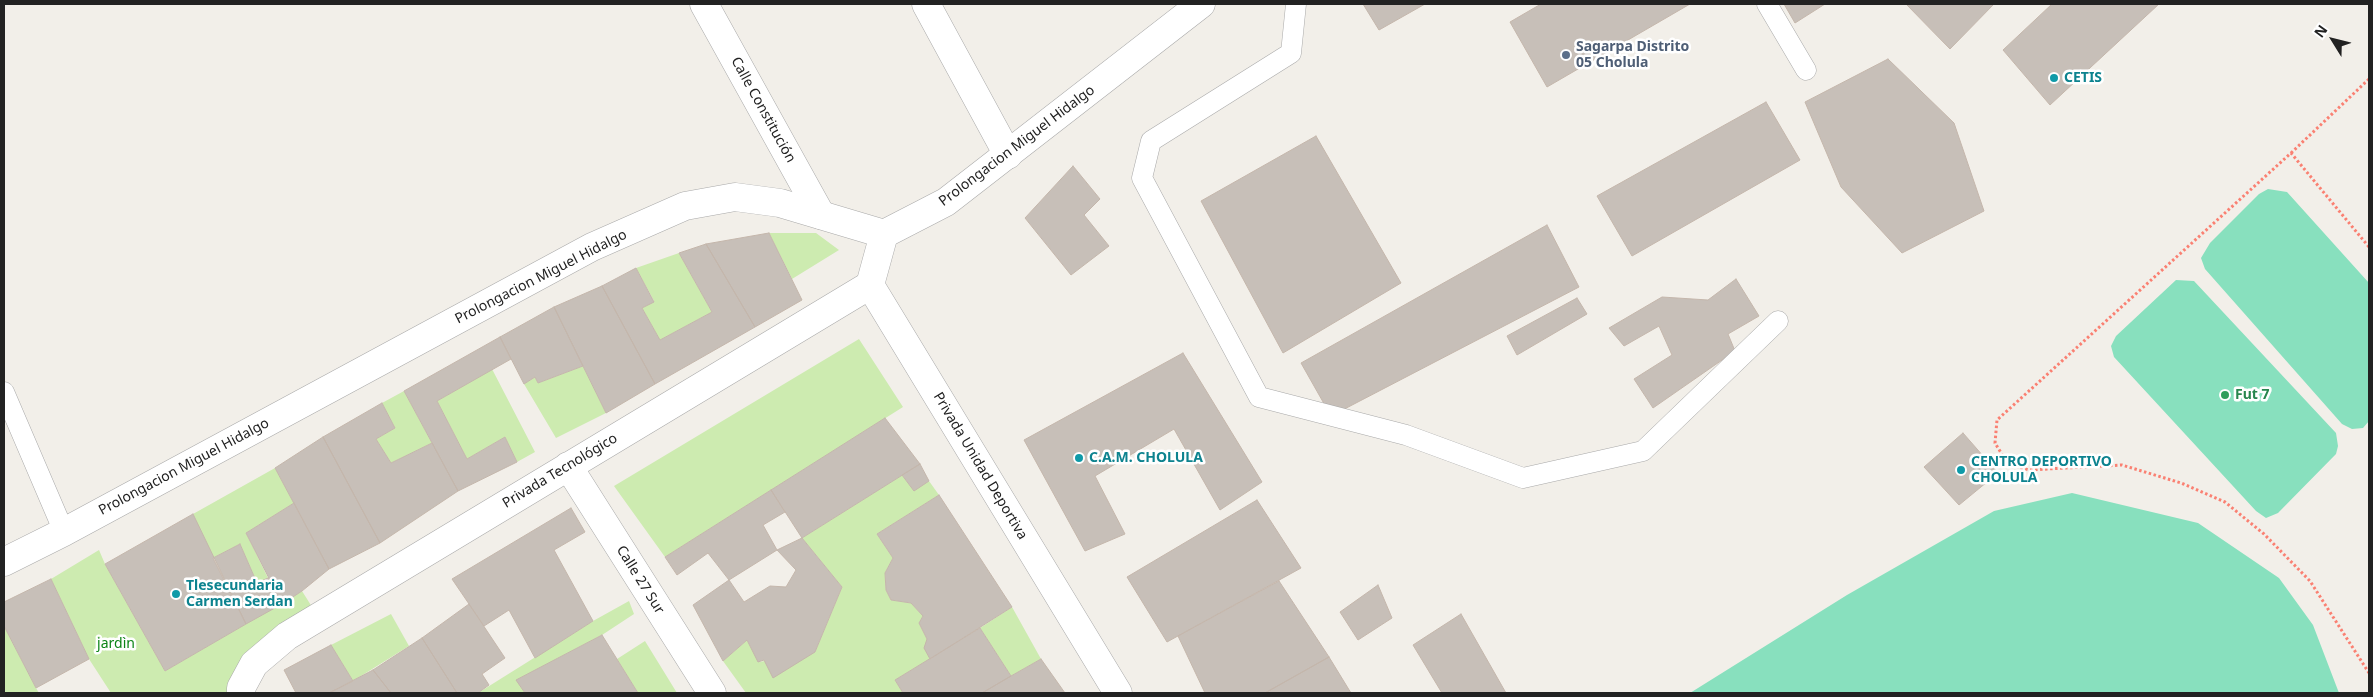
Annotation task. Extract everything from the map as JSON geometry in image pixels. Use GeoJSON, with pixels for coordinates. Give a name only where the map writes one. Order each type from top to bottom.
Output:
{"type":"FeatureCollection","features":[{"type":"Feature","properties":{"kind":"street","name":"Calle Constitución"},"geometry":{"type":"LineString","coordinates":[[704,4],[821,215]]}},
{"type":"Feature","properties":{"kind":"street"},"geometry":{"type":"LineString","coordinates":[[926,4],[992,129],[1008,155]]}},
{"type":"Feature","properties":{"kind":"street","name":"Prolongacion Miguel Hidalgo"},"geometry":{"type":"LineString","coordinates":[[4,562],[64,532],[592,247],[685,206],[735,197],[780,203],[884,234],[946,202],[1201,4]]}},
{"type":"Feature","properties":{"kind":"street"},"geometry":{"type":"LineString","coordinates":[[870,285],[884,234]]}},
{"type":"Feature","properties":{"kind":"street","name":"Privada Tecnológico"},"geometry":{"type":"LineString","coordinates":[[241,693],[241,688],[254,664],[287,636],[870,285]]}},
{"type":"Feature","properties":{"kind":"street","name":"Privada Unidad Deportiva"},"geometry":{"type":"LineString","coordinates":[[870,285],[1118,693]]}},
{"type":"Feature","properties":{"kind":"street","name":"Calle 27 Sur"},"geometry":{"type":"LineString","coordinates":[[568,466],[712,693]]}},
{"type":"Feature","properties":{"kind":"lane"},"geometry":{"type":"LineString","coordinates":[[1296,4],[1291,53],[1151,141],[1142,178],[1259,397],[1406,436],[1522,478],[1643,451],[1778,321]]}},
{"type":"Feature","properties":{"kind":"lane"},"geometry":{"type":"LineString","coordinates":[[1767,4],[1806,70]]}},
{"type":"Feature","properties":{"kind":"lane"},"geometry":{"type":"LineString","coordinates":[[4,392],[64,532]]}},
{"type":"Feature","properties":{"kind":"path"},"geometry":{"type":"LineString","coordinates":[[2369,79],[2291,153],[1997,420],[1994,444],[2008,464],[2029,470],[2122,465],[2181,483],[2225,502],[2264,534],[2310,581],[2369,673]]}},
{"type":"Feature","properties":{"kind":"path"},"geometry":{"type":"LineString","coordinates":[[2291,153],[2369,247]]}},
{"type":"Feature","properties":{"kind":"green space","name":"Fut 7"},"geometry":{"type":"Polygon","coordinates":[[[2268,189],[2287,192],[2369,283],[2369,421],[2363,428],[2352,429],[2342,424],[2205,269],[2201,258],[2210,243],[2259,194],[2268,189]]]}},
{"type":"Feature","properties":{"kind":"green space"},"geometry":{"type":"Polygon","coordinates":[[[769,233],[816,233],[839,250],[792,279],[769,233]]]}},
{"type":"Feature","properties":{"kind":"green space"},"geometry":{"type":"Polygon","coordinates":[[[679,253],[712,312],[660,340],[642,308],[654,301],[636,268],[679,253]]]}},
{"type":"Feature","properties":{"kind":"green space","name":"Fut 7"},"geometry":{"type":"Polygon","coordinates":[[[2176,280],[2194,281],[2336,433],[2338,446],[2336,454],[2278,513],[2266,518],[2256,511],[2114,357],[2111,346],[2116,336],[2176,280]]]}},
{"type":"Feature","properties":{"kind":"green space"},"geometry":{"type":"Polygon","coordinates":[[[859,339],[903,407],[665,557],[614,486],[859,339]]]}},
{"type":"Feature","properties":{"kind":"green space"},"geometry":{"type":"Polygon","coordinates":[[[583,366],[606,413],[556,438],[524,384],[535,377],[538,383],[583,366]]]}},
{"type":"Feature","properties":{"kind":"green space"},"geometry":{"type":"Polygon","coordinates":[[[492,369],[535,452],[517,462],[505,437],[467,459],[437,401],[492,369]]]}},
{"type":"Feature","properties":{"kind":"green space"},"geometry":{"type":"Polygon","coordinates":[[[404,391],[432,443],[391,463],[376,439],[395,428],[382,403],[404,391]]]}},
{"type":"Feature","properties":{"kind":"green space"},"geometry":{"type":"Polygon","coordinates":[[[275,468],[294,503],[246,533],[268,578],[257,583],[240,544],[213,558],[193,514],[275,468]]]}},
{"type":"Feature","properties":{"kind":"green space"},"geometry":{"type":"Polygon","coordinates":[[[902,475],[914,490],[929,481],[939,495],[877,534],[893,558],[885,573],[886,590],[891,600],[911,603],[923,616],[919,623],[927,639],[930,659],[895,680],[903,693],[746,693],[723,661],[747,640],[759,662],[815,652],[842,587],[802,538],[902,475]]]}},
{"type":"Feature","properties":{"kind":"green space"},"geometry":{"type":"Polygon","coordinates":[[[2072,493],[2198,523],[2279,578],[2313,625],[2339,693],[1690,693],[1847,595],[1994,511],[2072,493]]]}},
{"type":"Feature","properties":{"kind":"green space","name":"jardìn"},"geometry":{"type":"Polygon","coordinates":[[[99,550],[165,671],[302,591],[319,618],[241,693],[111,693],[89,659],[51,579],[99,550]]]}},
{"type":"Feature","properties":{"kind":"green space"},"geometry":{"type":"Polygon","coordinates":[[[629,601],[634,614],[602,635],[517,680],[525,693],[478,693],[593,621],[629,601]]]}},
{"type":"Feature","properties":{"kind":"green space"},"geometry":{"type":"Polygon","coordinates":[[[1012,607],[1041,659],[1011,676],[980,628],[1012,607]]]}},
{"type":"Feature","properties":{"kind":"green space"},"geometry":{"type":"Polygon","coordinates":[[[391,614],[409,646],[353,681],[331,645],[391,614]]]}},
{"type":"Feature","properties":{"kind":"green space"},"geometry":{"type":"Polygon","coordinates":[[[4,626],[36,688],[39,693],[4,693],[4,626]]]}},
{"type":"Feature","properties":{"kind":"green space"},"geometry":{"type":"Polygon","coordinates":[[[645,641],[677,693],[638,693],[617,659],[645,641]]]}},
{"type":"Feature","properties":{"kind":"building"},"geometry":{"type":"Polygon","coordinates":[[[1363,4],[1425,4],[1379,30],[1363,4]]]}},
{"type":"Feature","properties":{"kind":"building","name":"Sagarpa Distrito 05 Cholula"},"geometry":{"type":"Polygon","coordinates":[[[1541,4],[1690,4],[1547,87],[1510,22],[1541,4]]]}},
{"type":"Feature","properties":{"kind":"building"},"geometry":{"type":"Polygon","coordinates":[[[1784,4],[1825,4],[1795,23],[1784,4]]]}},
{"type":"Feature","properties":{"kind":"building"},"geometry":{"type":"Polygon","coordinates":[[[1906,4],[1994,4],[1950,49],[1906,4]]]}},
{"type":"Feature","properties":{"kind":"building","name":"CETIS"},"geometry":{"type":"Polygon","coordinates":[[[2052,4],[2159,4],[2050,105],[2003,50],[2052,4]]]}},
{"type":"Feature","properties":{"kind":"building"},"geometry":{"type":"Polygon","coordinates":[[[1888,59],[1954,123],[1984,211],[1902,253],[1841,187],[1805,102],[1888,59]]]}},
{"type":"Feature","properties":{"kind":"building"},"geometry":{"type":"Polygon","coordinates":[[[1766,102],[1800,160],[1632,256],[1597,196],[1766,102]]]}},
{"type":"Feature","properties":{"kind":"building"},"geometry":{"type":"Polygon","coordinates":[[[1316,136],[1401,283],[1283,353],[1201,201],[1316,136]]]}},
{"type":"Feature","properties":{"kind":"building"},"geometry":{"type":"Polygon","coordinates":[[[1073,166],[1100,199],[1084,215],[1109,246],[1071,275],[1025,218],[1073,166]]]}},
{"type":"Feature","properties":{"kind":"building"},"geometry":{"type":"Polygon","coordinates":[[[1547,225],[1579,287],[1331,416],[1301,363],[1547,225]]]}},
{"type":"Feature","properties":{"kind":"building"},"geometry":{"type":"Polygon","coordinates":[[[769,233],[802,300],[755,327],[706,244],[769,233]]]}},
{"type":"Feature","properties":{"kind":"building"},"geometry":{"type":"Polygon","coordinates":[[[706,244],[755,327],[655,384],[602,286],[636,268],[654,302],[642,308],[660,340],[712,312],[679,253],[706,244]]]}},
{"type":"Feature","properties":{"kind":"building"},"geometry":{"type":"Polygon","coordinates":[[[1736,279],[1759,316],[1728,334],[1735,351],[1653,408],[1634,379],[1672,355],[1659,326],[1624,346],[1609,328],[1662,297],[1708,300],[1736,279]]]}},
{"type":"Feature","properties":{"kind":"building"},"geometry":{"type":"Polygon","coordinates":[[[602,286],[655,384],[606,413],[554,307],[602,286]]]}},
{"type":"Feature","properties":{"kind":"building"},"geometry":{"type":"Polygon","coordinates":[[[1577,298],[1587,314],[1517,355],[1507,336],[1577,298]]]}},
{"type":"Feature","properties":{"kind":"building"},"geometry":{"type":"Polygon","coordinates":[[[554,307],[583,366],[538,383],[535,377],[524,384],[500,337],[554,307]]]}},
{"type":"Feature","properties":{"kind":"building"},"geometry":{"type":"Polygon","coordinates":[[[500,337],[511,359],[437,401],[467,459],[505,437],[517,462],[458,491],[404,391],[500,337]]]}},
{"type":"Feature","properties":{"kind":"building","name":"C.A.M. CHOLULA"},"geometry":{"type":"Polygon","coordinates":[[[1183,353],[1262,482],[1220,510],[1174,429],[1095,476],[1125,534],[1085,551],[1024,440],[1183,353]]]}},
{"type":"Feature","properties":{"kind":"building"},"geometry":{"type":"Polygon","coordinates":[[[382,403],[395,428],[376,439],[391,463],[432,443],[458,491],[380,543],[323,437],[382,403]]]}},
{"type":"Feature","properties":{"kind":"building"},"geometry":{"type":"Polygon","coordinates":[[[885,418],[920,464],[802,538],[771,490],[885,418]]]}},
{"type":"Feature","properties":{"kind":"building","name":"CENTRO DEPORTIVO CHOLULA"},"geometry":{"type":"Polygon","coordinates":[[[1963,433],[1998,473],[1959,505],[1924,467],[1963,433]]]}},
{"type":"Feature","properties":{"kind":"building"},"geometry":{"type":"Polygon","coordinates":[[[323,437],[380,543],[329,569],[275,468],[323,437]]]}},
{"type":"Feature","properties":{"kind":"building"},"geometry":{"type":"Polygon","coordinates":[[[920,464],[929,481],[914,491],[902,475],[920,464]]]}},
{"type":"Feature","properties":{"kind":"building"},"geometry":{"type":"Polygon","coordinates":[[[771,490],[785,512],[763,525],[777,550],[729,580],[708,553],[677,575],[665,557],[771,490]]]}},
{"type":"Feature","properties":{"kind":"building"},"geometry":{"type":"Polygon","coordinates":[[[939,495],[1012,607],[930,659],[924,648],[927,639],[919,623],[923,616],[911,603],[891,600],[886,590],[885,573],[893,558],[877,534],[939,495]]]}},
{"type":"Feature","properties":{"kind":"building"},"geometry":{"type":"Polygon","coordinates":[[[1257,500],[1301,568],[1167,642],[1127,577],[1257,500]]]}},
{"type":"Feature","properties":{"kind":"building"},"geometry":{"type":"Polygon","coordinates":[[[294,503],[329,569],[302,591],[282,604],[246,533],[294,503]]]}},
{"type":"Feature","properties":{"kind":"building"},"geometry":{"type":"Polygon","coordinates":[[[571,508],[585,532],[554,550],[593,621],[535,658],[509,610],[484,626],[452,579],[571,508]]]}},
{"type":"Feature","properties":{"kind":"building","name":"Tlesecundaria Carmen Serdan"},"geometry":{"type":"Polygon","coordinates":[[[193,514],[246,624],[165,671],[105,564],[193,514]]]}},
{"type":"Feature","properties":{"kind":"building"},"geometry":{"type":"Polygon","coordinates":[[[802,538],[842,587],[815,652],[773,678],[764,660],[758,662],[747,640],[723,661],[693,605],[729,580],[744,602],[770,586],[786,587],[796,570],[777,550],[802,538]]]}},
{"type":"Feature","properties":{"kind":"building","name":"Tlesecundaria Carmen Serdan"},"geometry":{"type":"Polygon","coordinates":[[[240,544],[257,583],[268,578],[282,604],[246,624],[213,558],[240,544]]]}},
{"type":"Feature","properties":{"kind":"building"},"geometry":{"type":"Polygon","coordinates":[[[51,579],[89,659],[36,688],[4,626],[4,602],[51,579]]]}},
{"type":"Feature","properties":{"kind":"building"},"geometry":{"type":"Polygon","coordinates":[[[1279,581],[1329,657],[1265,693],[1205,693],[1178,636],[1279,581]]]}},
{"type":"Feature","properties":{"kind":"building"},"geometry":{"type":"Polygon","coordinates":[[[1378,585],[1392,618],[1358,640],[1340,612],[1378,585]]]}},
{"type":"Feature","properties":{"kind":"building"},"geometry":{"type":"Polygon","coordinates":[[[469,604],[505,658],[482,674],[489,685],[478,693],[457,693],[422,638],[469,604]]]}},
{"type":"Feature","properties":{"kind":"building"},"geometry":{"type":"Polygon","coordinates":[[[1461,614],[1506,693],[1442,693],[1413,645],[1461,614]]]}},
{"type":"Feature","properties":{"kind":"building"},"geometry":{"type":"Polygon","coordinates":[[[980,628],[1011,676],[982,693],[903,693],[895,680],[980,628]]]}},
{"type":"Feature","properties":{"kind":"building"},"geometry":{"type":"Polygon","coordinates":[[[602,635],[638,693],[525,693],[516,680],[602,635]]]}},
{"type":"Feature","properties":{"kind":"building"},"geometry":{"type":"Polygon","coordinates":[[[422,638],[457,693],[391,693],[373,670],[422,638]]]}},
{"type":"Feature","properties":{"kind":"building"},"geometry":{"type":"Polygon","coordinates":[[[331,645],[353,681],[329,693],[296,693],[284,670],[331,645]]]}},
{"type":"Feature","properties":{"kind":"building"},"geometry":{"type":"Polygon","coordinates":[[[1329,657],[1351,693],[1265,693],[1329,657]]]}},
{"type":"Feature","properties":{"kind":"building"},"geometry":{"type":"Polygon","coordinates":[[[1041,659],[1065,693],[982,693],[1011,676],[1041,659]]]}},
{"type":"Feature","properties":{"kind":"building"},"geometry":{"type":"Polygon","coordinates":[[[373,670],[391,693],[329,693],[373,670]]]}},
{"type":"Feature","properties":{"kind":"place","name":"Sagarpa Distrito 05 Cholula"},"geometry":{"type":"Point","coordinates":[1566,55]}},
{"type":"Feature","properties":{"kind":"place","name":"CETIS"},"geometry":{"type":"Point","coordinates":[2054,78]}},
{"type":"Feature","properties":{"kind":"place","name":"Fut 7"},"geometry":{"type":"Point","coordinates":[2225,395]}},
{"type":"Feature","properties":{"kind":"place","name":"C.A.M. CHOLULA"},"geometry":{"type":"Point","coordinates":[1079,458]}},
{"type":"Feature","properties":{"kind":"place","name":"CENTRO DEPORTIVO CHOLULA"},"geometry":{"type":"Point","coordinates":[1961,470]}},
{"type":"Feature","properties":{"kind":"place","name":"Tlesecundaria Carmen Serdan"},"geometry":{"type":"Point","coordinates":[176,594]}}]}
